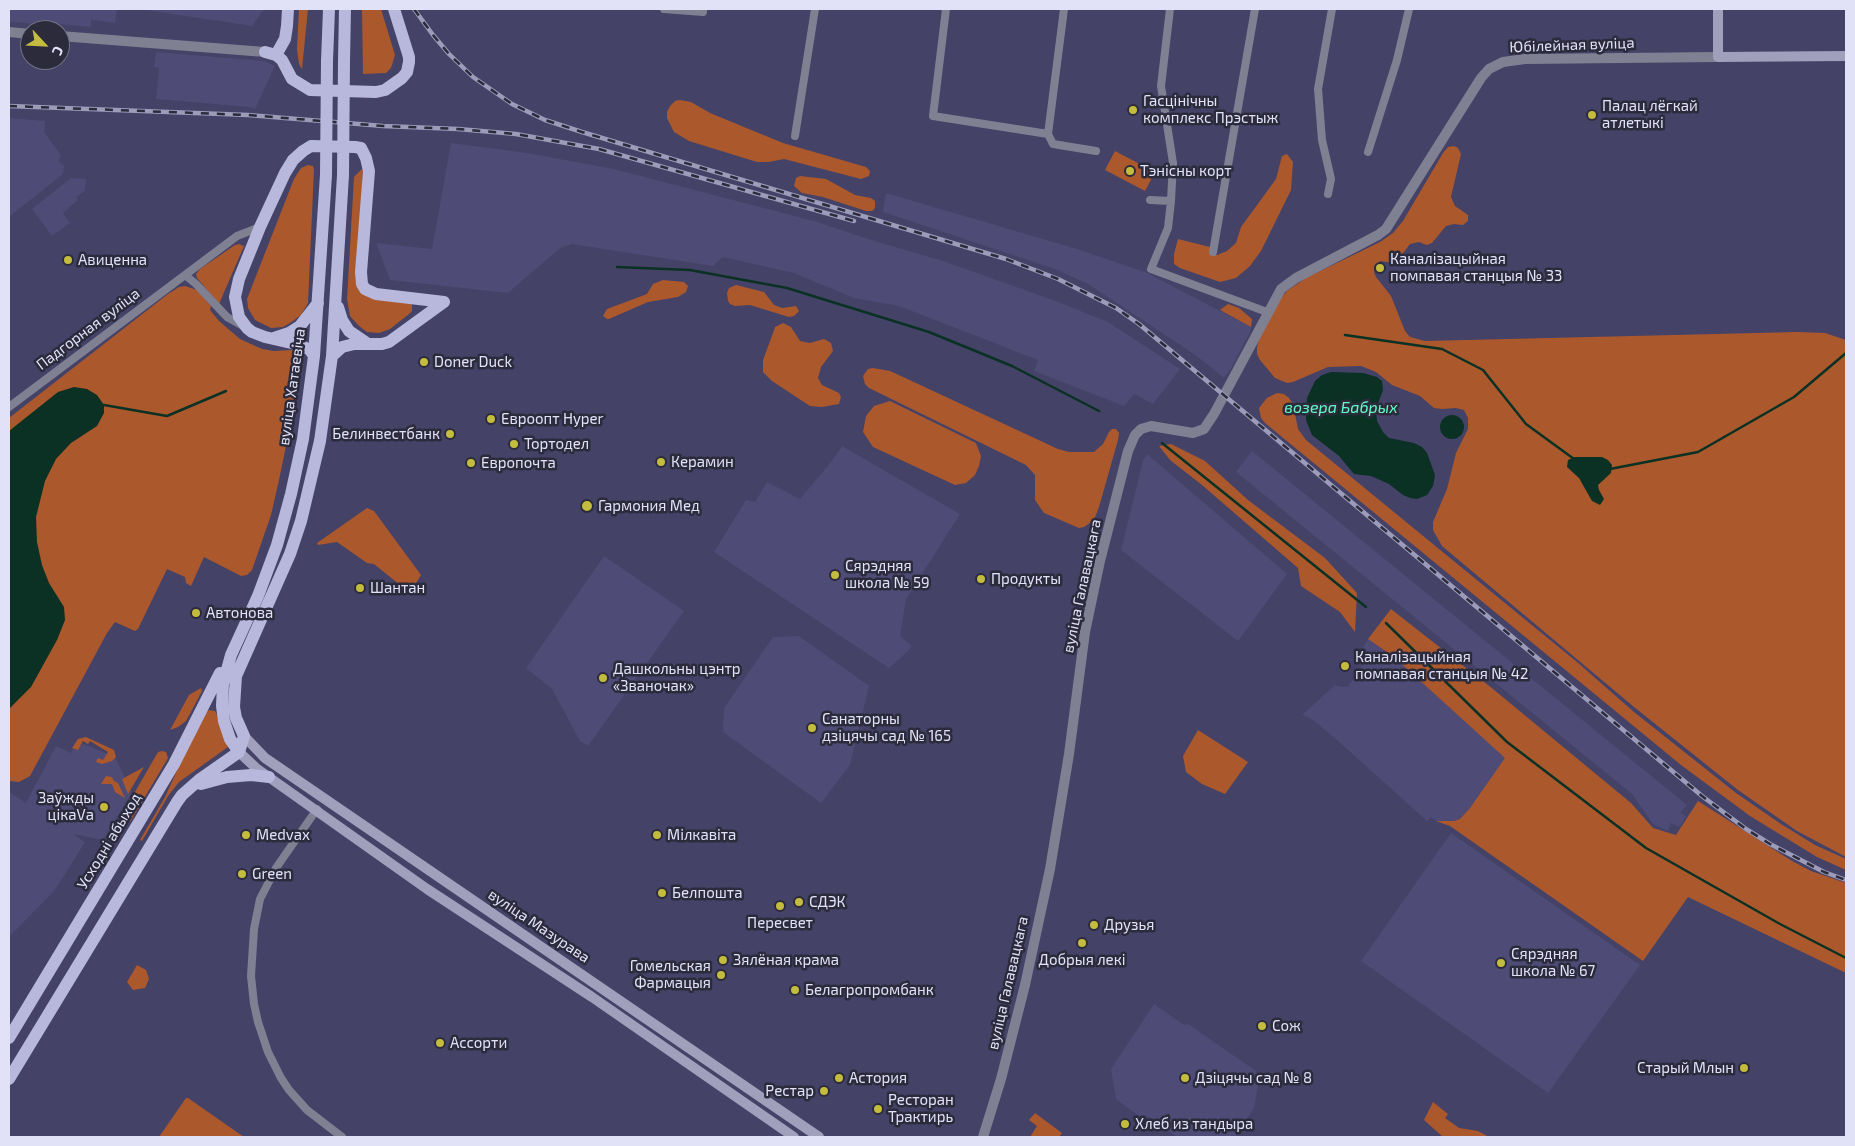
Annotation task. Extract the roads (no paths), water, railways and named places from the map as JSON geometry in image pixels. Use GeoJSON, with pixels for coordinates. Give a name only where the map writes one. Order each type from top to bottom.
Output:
{"type":"FeatureCollection","features":[{"type":"Feature","properties":{"kind":"main road"},"geometry":{"type":"LineString","coordinates":[[288,9],[288,26],[285,39],[271,54],[282,60],[292,79],[310,90],[376,92],[386,90],[407,72],[410,57],[394,9]]}},
{"type":"Feature","properties":{"kind":"main road","name":"вуліца Хатаевіча"},"geometry":{"type":"LineString","coordinates":[[238,752],[226,730],[222,706],[223,684],[230,655],[258,596],[277,545],[303,439],[314,356],[326,175],[329,9]]}},
{"type":"Feature","properties":{"kind":"main road"},"geometry":{"type":"LineString","coordinates":[[9,1079],[182,795],[238,752],[244,736],[236,718],[234,707],[236,676],[279,580],[301,521],[320,441],[332,356],[343,175],[345,9]]}},
{"type":"Feature","properties":{"kind":"main road"},"geometry":{"type":"LineString","coordinates":[[1718,9],[1718,58]]}},
{"type":"Feature","properties":{"kind":"main road","name":"Юбілейная вуліца"},"geometry":{"type":"LineString","coordinates":[[1718,58],[1846,56]]}},
{"type":"Feature","properties":{"kind":"main road"},"geometry":{"type":"LineString","coordinates":[[314,356],[310,350],[300,345],[258,335],[247,328],[236,310],[235,292],[260,227],[293,160],[311,146],[355,146],[360,148],[366,158],[369,171],[362,284],[366,289],[376,294],[444,302],[389,342],[382,344],[354,344],[338,350],[332,356]]}},
{"type":"Feature","properties":{"kind":"main road"},"geometry":{"type":"LineString","coordinates":[[272,339],[300,326],[310,316],[319,301]]}},
{"type":"Feature","properties":{"kind":"main road"},"geometry":{"type":"LineString","coordinates":[[336,302],[342,320],[349,331],[368,344]]}},
{"type":"Feature","properties":{"kind":"main road","name":"Усходні абыход"},"geometry":{"type":"LineString","coordinates":[[9,1038],[174,764],[230,655]]}},
{"type":"Feature","properties":{"kind":"main road","name":"вуліца Мазурава"},"geometry":{"type":"LineString","coordinates":[[244,736],[265,758],[325,797],[819,1137]]}},
{"type":"Feature","properties":{"kind":"main road","name":"вуліца Мазурава"},"geometry":{"type":"LineString","coordinates":[[238,752],[269,777],[317,809],[427,889],[592,997],[794,1137]]}},
{"type":"Feature","properties":{"kind":"main road"},"geometry":{"type":"LineString","coordinates":[[189,789],[227,777],[251,775],[269,777]]}},
{"type":"Feature","properties":{"kind":"main road"},"geometry":{"type":"LineString","coordinates":[[317,809],[325,797]]}},
{"type":"Feature","properties":{"kind":"main road"},"geometry":{"type":"LineString","coordinates":[[120,855],[138,865]]}},
{"type":"Feature","properties":{"kind":"street"},"geometry":{"type":"LineString","coordinates":[[664,9],[703,10]]}},
{"type":"Feature","properties":{"kind":"street"},"geometry":{"type":"LineString","coordinates":[[795,136],[815,9]]}},
{"type":"Feature","properties":{"kind":"street"},"geometry":{"type":"LineString","coordinates":[[946,9],[933,116],[1048,134]]}},
{"type":"Feature","properties":{"kind":"street"},"geometry":{"type":"LineString","coordinates":[[1064,9],[1048,134],[1052,144],[1096,151]]}},
{"type":"Feature","properties":{"kind":"street"},"geometry":{"type":"LineString","coordinates":[[1170,9],[1161,86],[1173,163],[1171,201],[1168,228],[1151,269],[1267,312]]}},
{"type":"Feature","properties":{"kind":"street"},"geometry":{"type":"LineString","coordinates":[[1213,252],[1255,9]]}},
{"type":"Feature","properties":{"kind":"street"},"geometry":{"type":"LineString","coordinates":[[1328,194],[1331,179],[1322,140],[1318,88],[1332,9]]}},
{"type":"Feature","properties":{"kind":"street"},"geometry":{"type":"LineString","coordinates":[[1368,152],[1397,60],[1409,9]]}},
{"type":"Feature","properties":{"kind":"street"},"geometry":{"type":"LineString","coordinates":[[70,37],[271,54]]}},
{"type":"Feature","properties":{"kind":"street","name":"Юбілейная вуліца"},"geometry":{"type":"LineString","coordinates":[[1267,312],[1280,289],[1290,281],[1386,229],[1481,78],[1489,69],[1496,65],[1511,60],[1525,59],[1718,58]]}},
{"type":"Feature","properties":{"kind":"street"},"geometry":{"type":"LineString","coordinates":[[1150,200],[1171,201]]}},
{"type":"Feature","properties":{"kind":"street","name":"Падгорная вуліца"},"geometry":{"type":"LineString","coordinates":[[9,407],[237,236],[260,227]]}},
{"type":"Feature","properties":{"kind":"street"},"geometry":{"type":"LineString","coordinates":[[185,275],[196,284],[226,317],[247,328]]}},
{"type":"Feature","properties":{"kind":"street","name":"вуліца Галавацкага"},"geometry":{"type":"LineString","coordinates":[[983,1137],[1025,986],[1050,869],[1069,754],[1085,632],[1100,561],[1132,440],[1138,431],[1148,426],[1158,426],[1193,433],[1204,428],[1214,414],[1267,312]]}},
{"type":"Feature","properties":{"kind":"street"},"geometry":{"type":"LineString","coordinates":[[317,809],[276,868],[260,899],[254,929],[251,976],[258,1022],[268,1052],[281,1078],[307,1110],[342,1137]]}},
{"type":"Feature","properties":{"kind":"water","name":"возера Бабрых"},"geometry":{"type":"Polygon","coordinates":[[[1331,372],[1363,373],[1377,377],[1382,381],[1383,390],[1376,409],[1377,421],[1389,438],[1414,443],[1422,447],[1427,453],[1435,475],[1433,486],[1427,495],[1417,499],[1410,498],[1389,484],[1371,476],[1354,474],[1339,456],[1312,435],[1306,420],[1307,398],[1315,381],[1322,375],[1331,372]]]}},
{"type":"Feature","properties":{"kind":"water"},"geometry":{"type":"Polygon","coordinates":[[[74,387],[87,389],[97,395],[104,405],[104,413],[97,426],[71,443],[56,459],[45,481],[36,517],[37,542],[42,565],[49,583],[64,607],[65,620],[57,640],[31,687],[9,709],[9,431],[58,392],[74,387]]]}},
{"type":"Feature","properties":{"kind":"water"},"geometry":{"type":"Polygon","coordinates":[[[1452,415],[1461,418],[1464,427],[1461,436],[1452,439],[1443,436],[1440,427],[1443,418],[1452,415]]]}},
{"type":"Feature","properties":{"kind":"water"},"geometry":{"type":"Polygon","coordinates":[[[1575,457],[1602,457],[1612,465],[1611,473],[1598,485],[1604,499],[1600,505],[1592,501],[1579,478],[1567,467],[1568,460],[1575,457]]]}},
{"type":"Feature","properties":{"kind":"waterway"},"geometry":{"type":"LineString","coordinates":[[617,267],[690,270],[787,288],[929,332],[1012,366],[1099,411]]}},
{"type":"Feature","properties":{"kind":"waterway"},"geometry":{"type":"LineString","coordinates":[[1345,335],[1442,349],[1483,370],[1526,424],[1574,459]]}},
{"type":"Feature","properties":{"kind":"waterway"},"geometry":{"type":"LineString","coordinates":[[1610,469],[1698,452],[1794,397],[1846,353]]}},
{"type":"Feature","properties":{"kind":"waterway"},"geometry":{"type":"LineString","coordinates":[[104,405],[167,416],[226,391]]}},
{"type":"Feature","properties":{"kind":"waterway"},"geometry":{"type":"LineString","coordinates":[[1162,443],[1366,607]]}},
{"type":"Feature","properties":{"kind":"waterway"},"geometry":{"type":"LineString","coordinates":[[1386,623],[1507,742],[1646,848],[1780,924],[1846,958]]}},
{"type":"Feature","properties":{"kind":"railway"},"geometry":{"type":"LineString","coordinates":[[414,9],[449,54],[473,77],[512,104],[545,120],[1006,259],[1058,279],[1116,308],[1139,324],[1702,796],[1746,829],[1770,844],[1824,872],[1846,880]]}},
{"type":"Feature","properties":{"kind":"railway"},"geometry":{"type":"LineString","coordinates":[[9,106],[248,115],[516,134],[599,149],[854,221]]}},
{"type":"Feature","properties":{"kind":"place","name":"Гасцінічны комплекс Прэстыж"},"geometry":{"type":"Point","coordinates":[1133,110]}},
{"type":"Feature","properties":{"kind":"place","name":"Палац лёгкай атлетыкі"},"geometry":{"type":"Point","coordinates":[1592,115]}},
{"type":"Feature","properties":{"kind":"place","name":"Тэнісны корт"},"geometry":{"type":"Point","coordinates":[1130,171]}},
{"type":"Feature","properties":{"kind":"place","name":"Авиценна"},"geometry":{"type":"Point","coordinates":[68,260]}},
{"type":"Feature","properties":{"kind":"place","name":"Каналізацыйная помпавая станцыя № 33"},"geometry":{"type":"Point","coordinates":[1380,268]}},
{"type":"Feature","properties":{"kind":"place","name":"Doner Duck"},"geometry":{"type":"Point","coordinates":[424,362]}},
{"type":"Feature","properties":{"kind":"place","name":"Евроопт Hyper"},"geometry":{"type":"Point","coordinates":[491,419]}},
{"type":"Feature","properties":{"kind":"place","name":"Белинвестбанк"},"geometry":{"type":"Point","coordinates":[450,434]}},
{"type":"Feature","properties":{"kind":"place","name":"Тортодел"},"geometry":{"type":"Point","coordinates":[514,444]}},
{"type":"Feature","properties":{"kind":"place","name":"Керамин"},"geometry":{"type":"Point","coordinates":[661,462]}},
{"type":"Feature","properties":{"kind":"place","name":"Европочта"},"geometry":{"type":"Point","coordinates":[471,463]}},
{"type":"Feature","properties":{"kind":"place","name":"Гармония Мед"},"geometry":{"type":"Point","coordinates":[587,506]}},
{"type":"Feature","properties":{"kind":"place","name":"Сярэдняя школа № 59"},"geometry":{"type":"Point","coordinates":[835,575]}},
{"type":"Feature","properties":{"kind":"place","name":"Продукты"},"geometry":{"type":"Point","coordinates":[981,579]}},
{"type":"Feature","properties":{"kind":"place","name":"Шантан"},"geometry":{"type":"Point","coordinates":[360,588]}},
{"type":"Feature","properties":{"kind":"place","name":"Автонова"},"geometry":{"type":"Point","coordinates":[196,613]}},
{"type":"Feature","properties":{"kind":"place","name":"Каналізацыйная помпавая станцыя № 42"},"geometry":{"type":"Point","coordinates":[1345,666]}},
{"type":"Feature","properties":{"kind":"place","name":"Дашкольны цэнтр «Званочак»"},"geometry":{"type":"Point","coordinates":[603,678]}},
{"type":"Feature","properties":{"kind":"place","name":"Санаторны дзіцячы сад № 165"},"geometry":{"type":"Point","coordinates":[812,728]}},
{"type":"Feature","properties":{"kind":"place","name":"Заўжды цікаVа"},"geometry":{"type":"Point","coordinates":[104,807]}},
{"type":"Feature","properties":{"kind":"place","name":"Medvax"},"geometry":{"type":"Point","coordinates":[246,835]}},
{"type":"Feature","properties":{"kind":"place","name":"Мілкавіта"},"geometry":{"type":"Point","coordinates":[657,835]}},
{"type":"Feature","properties":{"kind":"place","name":"Green"},"geometry":{"type":"Point","coordinates":[242,874]}},
{"type":"Feature","properties":{"kind":"place","name":"Белпошта"},"geometry":{"type":"Point","coordinates":[662,893]}},
{"type":"Feature","properties":{"kind":"place","name":"СДЭК"},"geometry":{"type":"Point","coordinates":[799,902]}},
{"type":"Feature","properties":{"kind":"place","name":"Пересвет"},"geometry":{"type":"Point","coordinates":[780,906]}},
{"type":"Feature","properties":{"kind":"place","name":"Друзья"},"geometry":{"type":"Point","coordinates":[1094,925]}},
{"type":"Feature","properties":{"kind":"place","name":"Добрыя лекі"},"geometry":{"type":"Point","coordinates":[1082,943]}},
{"type":"Feature","properties":{"kind":"place","name":"Зялёная крама"},"geometry":{"type":"Point","coordinates":[723,960]}},
{"type":"Feature","properties":{"kind":"place","name":"Сярэдняя школа № 67"},"geometry":{"type":"Point","coordinates":[1501,963]}},
{"type":"Feature","properties":{"kind":"place","name":"Гомельская Фармацыя"},"geometry":{"type":"Point","coordinates":[721,975]}},
{"type":"Feature","properties":{"kind":"place","name":"Белагропромбанк"},"geometry":{"type":"Point","coordinates":[795,990]}},
{"type":"Feature","properties":{"kind":"place","name":"Сож"},"geometry":{"type":"Point","coordinates":[1262,1026]}},
{"type":"Feature","properties":{"kind":"place","name":"Ассорти"},"geometry":{"type":"Point","coordinates":[440,1043]}},
{"type":"Feature","properties":{"kind":"place","name":"Старый Млын"},"geometry":{"type":"Point","coordinates":[1744,1068]}},
{"type":"Feature","properties":{"kind":"place","name":"Астория"},"geometry":{"type":"Point","coordinates":[839,1078]}},
{"type":"Feature","properties":{"kind":"place","name":"Дзіцячы сад № 8"},"geometry":{"type":"Point","coordinates":[1185,1078]}},
{"type":"Feature","properties":{"kind":"place","name":"Рестар"},"geometry":{"type":"Point","coordinates":[824,1091]}},
{"type":"Feature","properties":{"kind":"place","name":"Ресторан Трактирь"},"geometry":{"type":"Point","coordinates":[878,1109]}},
{"type":"Feature","properties":{"kind":"place","name":"Хлеб из тандыра"},"geometry":{"type":"Point","coordinates":[1125,1124]}}]}
